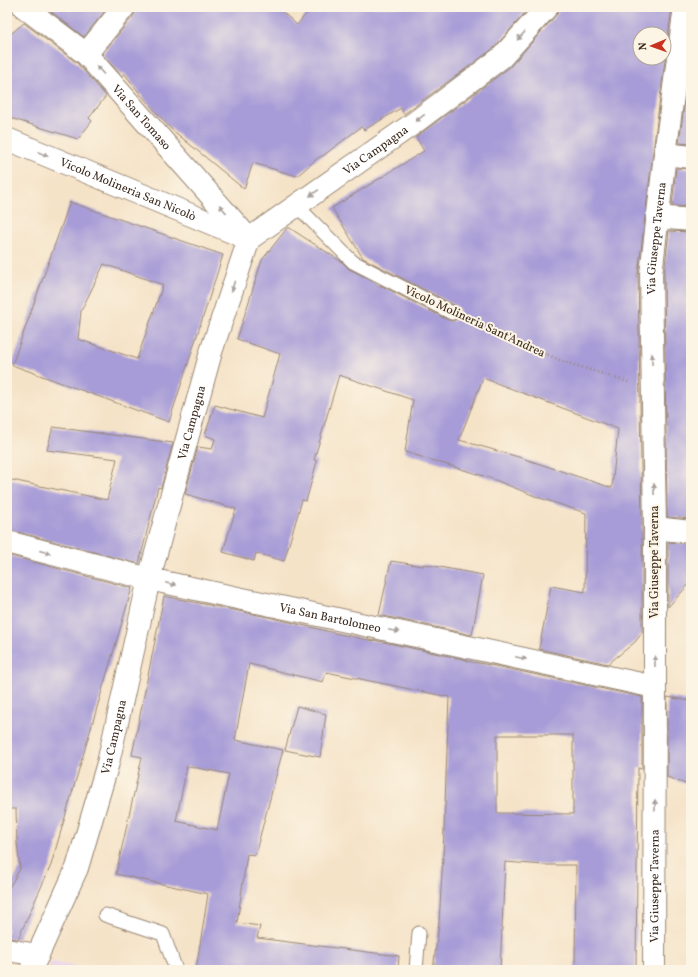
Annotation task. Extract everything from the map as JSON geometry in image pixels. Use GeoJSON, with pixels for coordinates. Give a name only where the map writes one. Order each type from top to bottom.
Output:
{"type":"FeatureCollection","features":[{"type":"Feature","properties":{"kind":"street","name":"Via San Tomaso"},"geometry":{"type":"LineString","coordinates":[[24,7],[86,54],[249,239]]}},
{"type":"Feature","properties":{"kind":"street"},"geometry":{"type":"LineString","coordinates":[[86,54],[124,7]]}},
{"type":"Feature","properties":{"kind":"street","name":"Via Campagna"},"geometry":{"type":"LineString","coordinates":[[35,962],[77,868],[108,763],[149,579],[191,424],[211,352],[249,239],[414,123],[502,57],[547,7]]}},
{"type":"Feature","properties":{"kind":"street","name":"Via Giuseppe Taverna"},"geometry":{"type":"LineString","coordinates":[[654,970],[655,687],[650,274],[685,7]]}},
{"type":"Feature","properties":{"kind":"street","name":"Vicolo Molineria San Nicolò"},"geometry":{"type":"LineString","coordinates":[[7,139],[249,239]]}},
{"type":"Feature","properties":{"kind":"street"},"geometry":{"type":"LineString","coordinates":[[665,154],[691,157]]}},
{"type":"Feature","properties":{"kind":"street"},"geometry":{"type":"LineString","coordinates":[[657,217],[691,220]]}},
{"type":"Feature","properties":{"kind":"street"},"geometry":{"type":"LineString","coordinates":[[654,528],[691,532]]}},
{"type":"Feature","properties":{"kind":"street","name":"Via San Bartolomeo"},"geometry":{"type":"LineString","coordinates":[[7,542],[149,579],[655,687]]}},
{"type":"Feature","properties":{"kind":"street"},"geometry":{"type":"LineString","coordinates":[[7,950],[35,962]]}},
{"type":"Feature","properties":{"kind":"lane","name":"Vicolo Molineria Sant'Andrea"},"geometry":{"type":"LineString","coordinates":[[297,206],[353,262],[452,313]]}},
{"type":"Feature","properties":{"kind":"lane"},"geometry":{"type":"LineString","coordinates":[[105,915],[163,934],[176,970]]}},
{"type":"Feature","properties":{"kind":"lane"},"geometry":{"type":"LineString","coordinates":[[416,970],[419,933]]}},
{"type":"Feature","properties":{"kind":"path","name":"Vicolo Molineria Sant'Andrea"},"geometry":{"type":"LineString","coordinates":[[452,313],[562,361],[652,390]]}},
{"type":"Feature","properties":{"kind":"shaded area"},"geometry":{"type":"Polygon","coordinates":[[[51,962],[96,970],[48,970],[51,962]]]}},
{"type":"Feature","properties":{"kind":"building"},"geometry":{"type":"Polygon","coordinates":[[[45,7],[108,7],[84,37],[45,7]]]}},
{"type":"Feature","properties":{"kind":"building"},"geometry":{"type":"Polygon","coordinates":[[[136,7],[277,7],[297,25],[312,7],[530,7],[494,48],[404,114],[401,108],[364,130],[361,127],[318,158],[297,176],[253,163],[244,189],[170,128],[124,73],[122,76],[102,54],[134,15],[136,7]]]}},
{"type":"Feature","properties":{"kind":"building"},"geometry":{"type":"Polygon","coordinates":[[[559,7],[672,7],[670,26],[632,26],[632,66],[664,66],[638,274],[642,633],[635,642],[608,664],[539,649],[551,586],[585,592],[586,513],[540,498],[490,478],[405,452],[413,400],[339,375],[314,460],[317,461],[306,501],[302,500],[284,561],[256,553],[254,561],[223,552],[236,509],[185,494],[198,447],[212,449],[215,439],[205,435],[215,405],[262,418],[280,354],[237,339],[262,260],[288,227],[342,262],[349,269],[382,288],[380,285],[448,320],[453,321],[459,317],[460,312],[456,306],[363,258],[332,208],[424,151],[416,137],[510,67],[556,15],[559,7]],[[483,378],[459,440],[522,458],[612,488],[618,429],[483,378]]]}},
{"type":"Feature","properties":{"kind":"building"},"geometry":{"type":"Polygon","coordinates":[[[24,23],[77,63],[106,96],[89,118],[92,121],[78,139],[7,117],[7,37],[24,23]]]}},
{"type":"Feature","properties":{"kind":"building"},"geometry":{"type":"Polygon","coordinates":[[[691,56],[691,144],[679,143],[691,56]]]}},
{"type":"Feature","properties":{"kind":"building"},"geometry":{"type":"Polygon","coordinates":[[[676,168],[691,169],[691,207],[672,206],[676,168]]]}},
{"type":"Feature","properties":{"kind":"building"},"geometry":{"type":"Polygon","coordinates":[[[70,202],[223,255],[169,422],[12,365],[70,202]],[[104,264],[81,311],[78,339],[137,359],[163,285],[104,264]]]}},
{"type":"Feature","properties":{"kind":"building"},"geometry":{"type":"Polygon","coordinates":[[[669,231],[691,232],[691,519],[667,517],[664,275],[669,231]]]}},
{"type":"Feature","properties":{"kind":"building"},"geometry":{"type":"Polygon","coordinates":[[[53,427],[173,443],[161,488],[158,487],[139,564],[7,530],[7,479],[107,500],[117,459],[47,450],[53,427]]]}},
{"type":"Feature","properties":{"kind":"building"},"geometry":{"type":"Polygon","coordinates":[[[668,542],[691,544],[691,582],[668,607],[668,542]]]}},
{"type":"Feature","properties":{"kind":"building"},"geometry":{"type":"Polygon","coordinates":[[[7,555],[132,588],[51,865],[18,939],[7,938],[7,891],[20,869],[16,809],[7,809],[7,555]]]}},
{"type":"Feature","properties":{"kind":"building"},"geometry":{"type":"Polygon","coordinates":[[[391,561],[423,566],[423,564],[483,575],[472,635],[379,615],[391,561]]]}},
{"type":"Feature","properties":{"kind":"building"},"geometry":{"type":"Polygon","coordinates":[[[164,596],[642,697],[642,769],[638,768],[636,970],[575,970],[576,865],[545,865],[505,862],[500,970],[433,970],[439,923],[443,857],[449,697],[326,672],[323,682],[249,664],[235,740],[283,750],[255,855],[247,854],[237,923],[260,926],[257,938],[399,956],[398,970],[196,970],[208,894],[116,874],[142,757],[132,755],[164,596]],[[497,735],[497,813],[573,814],[573,735],[497,735]],[[187,766],[176,821],[217,830],[229,774],[187,766]]]}},
{"type":"Feature","properties":{"kind":"building"},"geometry":{"type":"Polygon","coordinates":[[[667,697],[691,701],[691,786],[667,777],[667,697]]]}},
{"type":"Feature","properties":{"kind":"building"},"geometry":{"type":"Polygon","coordinates":[[[297,706],[326,714],[320,757],[285,750],[297,706]]]}}]}
